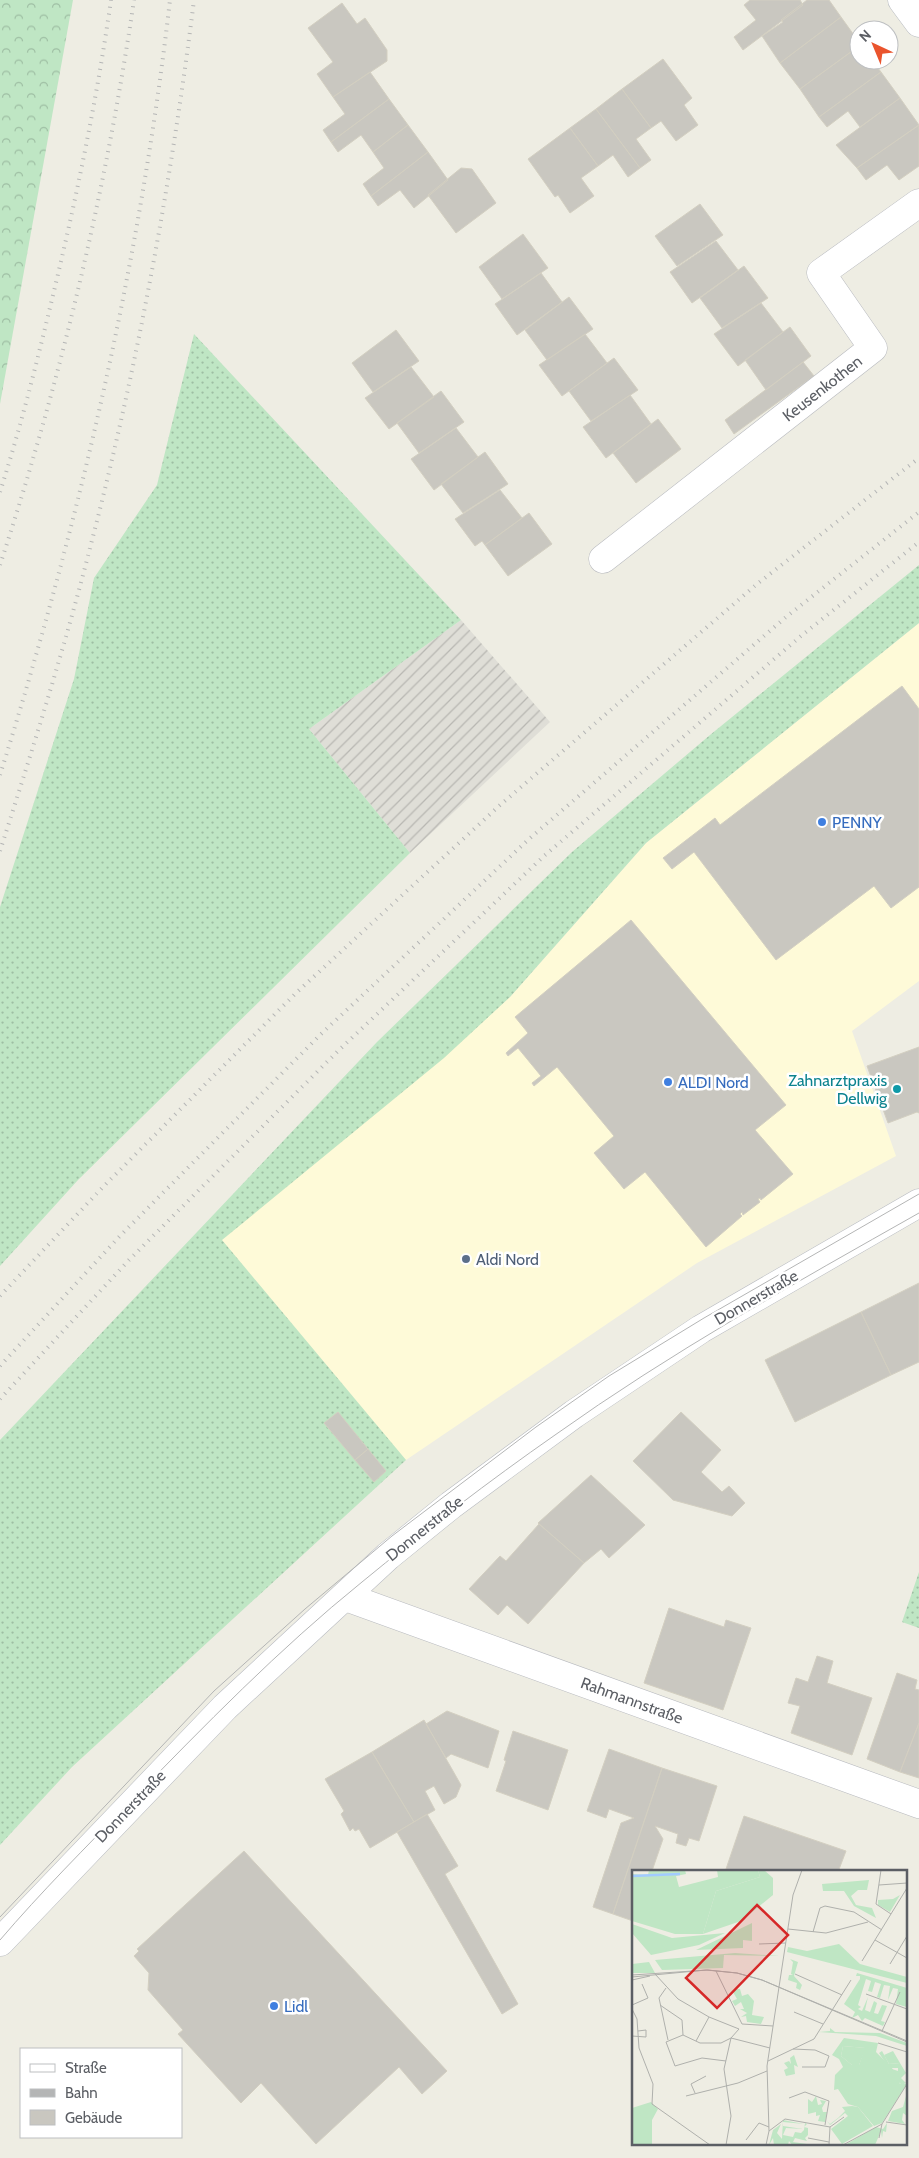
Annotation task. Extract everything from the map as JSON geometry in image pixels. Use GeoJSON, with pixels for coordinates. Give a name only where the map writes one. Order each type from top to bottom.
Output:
{"type":"FeatureCollection","features":[{"type":"Feature","properties":{"kind":"main road"},"geometry":{"type":"LineString","coordinates":[[902,0],[919,23]]}},
{"type":"Feature","properties":{"kind":"main road","name":"Keusenkothen"},"geometry":{"type":"LineString","coordinates":[[603,559],[873,348],[821,273],[919,203]]}},
{"type":"Feature","properties":{"kind":"main road","name":"Donnerstraße"},"geometry":{"type":"LineString","coordinates":[[0,1942],[226,1708],[388,1556],[451,1505],[574,1414],[701,1330],[919,1203]]}},
{"type":"Feature","properties":{"kind":"main road","name":"Rahmannstraße"},"geometry":{"type":"LineString","coordinates":[[346,1597],[919,1804]]}},
{"type":"Feature","properties":{"kind":"shaded area"},"geometry":{"type":"Polygon","coordinates":[[[461,620],[550,722],[410,853],[309,729],[461,620]]]}},
{"type":"Feature","properties":{"kind":"shaded area"},"geometry":{"type":"Polygon","coordinates":[[[919,623],[919,981],[852,1031],[896,1156],[697,1263],[406,1460],[214,1241],[510,997],[646,843],[919,623]]]}},
{"type":"Feature","properties":{"kind":"green space"},"geometry":{"type":"Polygon","coordinates":[[[0,0],[73,0],[0,404],[0,0]]]}},
{"type":"Feature","properties":{"kind":"green space"},"geometry":{"type":"Polygon","coordinates":[[[194,334],[461,620],[309,729],[410,853],[78,1180],[0,1266],[0,907],[74,679],[94,578],[157,485],[194,334]]]}},
{"type":"Feature","properties":{"kind":"green space"},"geometry":{"type":"Polygon","coordinates":[[[919,565],[919,623],[646,843],[510,997],[444,1058],[222,1240],[406,1460],[72,1767],[0,1845],[0,1440],[377,1042],[572,852],[710,735],[919,565]]]}},
{"type":"Feature","properties":{"kind":"green space"},"geometry":{"type":"Polygon","coordinates":[[[919,1572],[919,1628],[902,1622],[919,1572]]]}},
{"type":"Feature","properties":{"kind":"building"},"geometry":{"type":"Polygon","coordinates":[[[750,0],[800,0],[803,5],[743,50],[734,37],[756,20],[744,5],[750,0]]]}},
{"type":"Feature","properties":{"kind":"building"},"geometry":{"type":"Polygon","coordinates":[[[807,0],[829,0],[841,17],[780,63],[762,36],[783,22],[781,20],[807,0]]]}},
{"type":"Feature","properties":{"kind":"building"},"geometry":{"type":"Polygon","coordinates":[[[342,3],[357,24],[365,18],[387,50],[387,61],[333,97],[317,74],[333,62],[308,28],[342,3]]]}},
{"type":"Feature","properties":{"kind":"building"},"geometry":{"type":"Polygon","coordinates":[[[841,17],[849,28],[849,53],[800,89],[780,63],[841,17]]]}},
{"type":"Feature","properties":{"kind":"building"},"geometry":{"type":"Polygon","coordinates":[[[849,53],[849,70],[880,70],[881,72],[819,117],[800,89],[849,53]]]}},
{"type":"Feature","properties":{"kind":"building"},"geometry":{"type":"Polygon","coordinates":[[[663,59],[692,98],[684,105],[698,125],[676,141],[661,121],[651,128],[622,89],[663,59]]]}},
{"type":"Feature","properties":{"kind":"building"},"geometry":{"type":"Polygon","coordinates":[[[370,72],[389,99],[331,142],[323,130],[345,114],[333,97],[370,72]]]}},
{"type":"Feature","properties":{"kind":"building"},"geometry":{"type":"Polygon","coordinates":[[[881,72],[900,98],[860,127],[848,111],[827,127],[819,117],[881,72]]]}},
{"type":"Feature","properties":{"kind":"building"},"geometry":{"type":"Polygon","coordinates":[[[622,89],[651,128],[636,139],[651,160],[640,168],[596,109],[622,89]]]}},
{"type":"Feature","properties":{"kind":"building"},"geometry":{"type":"Polygon","coordinates":[[[900,98],[919,125],[857,168],[836,145],[900,98]]]}},
{"type":"Feature","properties":{"kind":"building"},"geometry":{"type":"Polygon","coordinates":[[[389,99],[408,125],[373,152],[361,135],[338,152],[331,142],[389,99]]]}},
{"type":"Feature","properties":{"kind":"building"},"geometry":{"type":"Polygon","coordinates":[[[596,109],[640,168],[628,177],[613,155],[598,166],[570,128],[596,109]]]}},
{"type":"Feature","properties":{"kind":"building"},"geometry":{"type":"Polygon","coordinates":[[[408,125],[428,152],[371,196],[363,184],[384,168],[373,152],[408,125]]]}},
{"type":"Feature","properties":{"kind":"building"},"geometry":{"type":"Polygon","coordinates":[[[919,125],[919,166],[899,180],[887,165],[866,180],[857,168],[919,125]]]}},
{"type":"Feature","properties":{"kind":"building"},"geometry":{"type":"Polygon","coordinates":[[[570,128],[598,166],[581,178],[594,196],[570,213],[558,195],[555,197],[528,159],[570,128]]]}},
{"type":"Feature","properties":{"kind":"building"},"geometry":{"type":"Polygon","coordinates":[[[428,152],[448,180],[414,208],[400,190],[378,206],[371,196],[428,152]]]}},
{"type":"Feature","properties":{"kind":"building"},"geometry":{"type":"Polygon","coordinates":[[[461,168],[472,169],[496,203],[456,233],[428,195],[461,168]]]}},
{"type":"Feature","properties":{"kind":"building"},"geometry":{"type":"Polygon","coordinates":[[[700,204],[723,235],[677,266],[655,236],[700,204]]]}},
{"type":"Feature","properties":{"kind":"building"},"geometry":{"type":"Polygon","coordinates":[[[523,234],[548,268],[502,299],[479,267],[523,234]]]}},
{"type":"Feature","properties":{"kind":"building"},"geometry":{"type":"Polygon","coordinates":[[[716,241],[738,270],[692,303],[670,272],[716,241]]]}},
{"type":"Feature","properties":{"kind":"building"},"geometry":{"type":"Polygon","coordinates":[[[744,266],[768,298],[722,328],[700,298],[744,266]]]}},
{"type":"Feature","properties":{"kind":"building"},"geometry":{"type":"Polygon","coordinates":[[[541,273],[562,302],[517,335],[495,304],[541,273]]]}},
{"type":"Feature","properties":{"kind":"building"},"geometry":{"type":"Polygon","coordinates":[[[569,297],[593,329],[547,360],[525,330],[569,297]]]}},
{"type":"Feature","properties":{"kind":"building"},"geometry":{"type":"Polygon","coordinates":[[[761,303],[783,332],[738,366],[714,334],[761,303]]]}},
{"type":"Feature","properties":{"kind":"building"},"geometry":{"type":"Polygon","coordinates":[[[790,327],[811,356],[766,390],[745,360],[790,327]]]}},
{"type":"Feature","properties":{"kind":"building"},"geometry":{"type":"Polygon","coordinates":[[[396,330],[419,361],[373,392],[352,363],[396,330]]]}},
{"type":"Feature","properties":{"kind":"building"},"geometry":{"type":"Polygon","coordinates":[[[585,334],[607,363],[562,396],[539,365],[585,334]]]}},
{"type":"Feature","properties":{"kind":"building"},"geometry":{"type":"Polygon","coordinates":[[[614,358],[638,390],[591,421],[569,391],[614,358]]]}},
{"type":"Feature","properties":{"kind":"building"},"geometry":{"type":"Polygon","coordinates":[[[803,362],[814,376],[734,434],[725,420],[803,362]]]}},
{"type":"Feature","properties":{"kind":"building"},"geometry":{"type":"Polygon","coordinates":[[[411,367],[434,397],[389,429],[365,398],[411,367]]]}},
{"type":"Feature","properties":{"kind":"building"},"geometry":{"type":"Polygon","coordinates":[[[441,391],[464,422],[419,453],[397,423],[441,391]]]}},
{"type":"Feature","properties":{"kind":"building"},"geometry":{"type":"Polygon","coordinates":[[[630,395],[651,424],[606,458],[583,427],[630,395]]]}},
{"type":"Feature","properties":{"kind":"building"},"geometry":{"type":"Polygon","coordinates":[[[658,419],[681,449],[636,483],[613,453],[658,419]]]}},
{"type":"Feature","properties":{"kind":"building"},"geometry":{"type":"Polygon","coordinates":[[[456,428],[478,457],[434,490],[411,459],[456,428]]]}},
{"type":"Feature","properties":{"kind":"building"},"geometry":{"type":"Polygon","coordinates":[[[485,452],[508,484],[463,513],[441,484],[485,452]]]}},
{"type":"Feature","properties":{"kind":"building"},"geometry":{"type":"Polygon","coordinates":[[[500,490],[522,518],[485,545],[482,541],[475,546],[455,519],[500,490]]]}},
{"type":"Feature","properties":{"kind":"building"},"geometry":{"type":"Polygon","coordinates":[[[529,513],[552,544],[508,576],[485,545],[529,513]]]}},
{"type":"Feature","properties":{"kind":"building","name":"PENNY"},"geometry":{"type":"Polygon","coordinates":[[[902,686],[919,709],[919,887],[891,908],[874,886],[776,960],[694,852],[672,869],[663,858],[715,818],[720,825],[902,686]]]}},
{"type":"Feature","properties":{"kind":"building","name":"ALDI Nord"},"geometry":{"type":"Polygon","coordinates":[[[631,920],[786,1105],[755,1130],[793,1174],[761,1200],[760,1198],[758,1199],[760,1202],[743,1215],[742,1212],[740,1214],[742,1216],[706,1247],[645,1172],[624,1189],[594,1153],[614,1136],[557,1067],[534,1086],[532,1083],[541,1076],[518,1048],[508,1056],[506,1053],[528,1033],[515,1017],[631,920]]]}},
{"type":"Feature","properties":{"kind":"building","name":"Zahnarztpraxis Dellwig"},"geometry":{"type":"Polygon","coordinates":[[[919,1047],[919,1113],[917,1112],[888,1123],[867,1066],[919,1047]]]}},
{"type":"Feature","properties":{"kind":"building"},"geometry":{"type":"Polygon","coordinates":[[[919,1283],[919,1362],[891,1375],[861,1312],[919,1283]]]}},
{"type":"Feature","properties":{"kind":"building"},"geometry":{"type":"Polygon","coordinates":[[[861,1312],[891,1375],[795,1422],[765,1360],[861,1312]]]}},
{"type":"Feature","properties":{"kind":"building"},"geometry":{"type":"Polygon","coordinates":[[[338,1412],[368,1449],[355,1460],[324,1423],[338,1412]]]}},
{"type":"Feature","properties":{"kind":"building"},"geometry":{"type":"Polygon","coordinates":[[[681,1412],[721,1450],[701,1472],[722,1492],[729,1486],[745,1503],[732,1516],[673,1500],[633,1461],[681,1412]]]}},
{"type":"Feature","properties":{"kind":"building"},"geometry":{"type":"Polygon","coordinates":[[[368,1449],[386,1471],[374,1482],[355,1460],[368,1449]]]}},
{"type":"Feature","properties":{"kind":"building"},"geometry":{"type":"Polygon","coordinates":[[[591,1475],[645,1525],[609,1558],[601,1549],[584,1563],[538,1523],[591,1475]]]}},
{"type":"Feature","properties":{"kind":"building"},"geometry":{"type":"Polygon","coordinates":[[[539,1524],[584,1563],[528,1624],[507,1605],[498,1615],[469,1589],[500,1556],[506,1561],[539,1524]]]}},
{"type":"Feature","properties":{"kind":"building"},"geometry":{"type":"Polygon","coordinates":[[[669,1608],[724,1627],[726,1620],[751,1628],[723,1710],[644,1683],[669,1608]]]}},
{"type":"Feature","properties":{"kind":"building"},"geometry":{"type":"Polygon","coordinates":[[[817,1656],[833,1661],[827,1683],[872,1698],[852,1755],[791,1733],[800,1706],[788,1703],[796,1678],[808,1682],[817,1656]]]}},
{"type":"Feature","properties":{"kind":"building"},"geometry":{"type":"Polygon","coordinates":[[[897,1673],[917,1680],[915,1689],[919,1690],[919,1723],[900,1772],[867,1759],[897,1673]]]}},
{"type":"Feature","properties":{"kind":"building"},"geometry":{"type":"Polygon","coordinates":[[[447,1711],[499,1731],[488,1768],[451,1754],[446,1758],[426,1724],[447,1711]]]}},
{"type":"Feature","properties":{"kind":"building"},"geometry":{"type":"Polygon","coordinates":[[[424,1720],[461,1785],[456,1797],[444,1804],[434,1786],[425,1791],[435,1810],[414,1822],[372,1752],[424,1720]]]}},
{"type":"Feature","properties":{"kind":"building"},"geometry":{"type":"Polygon","coordinates":[[[919,1723],[919,1778],[900,1772],[919,1723]]]}},
{"type":"Feature","properties":{"kind":"building"},"geometry":{"type":"Polygon","coordinates":[[[513,1731],[568,1750],[548,1810],[496,1791],[513,1731]]]}},
{"type":"Feature","properties":{"kind":"building"},"geometry":{"type":"Polygon","coordinates":[[[609,1749],[662,1768],[613,1914],[593,1907],[621,1823],[634,1818],[609,1809],[606,1818],[587,1811],[609,1749]]]}},
{"type":"Feature","properties":{"kind":"building"},"geometry":{"type":"Polygon","coordinates":[[[372,1752],[414,1822],[370,1848],[359,1829],[355,1831],[353,1828],[350,1831],[341,1814],[344,1811],[325,1779],[372,1752]]]}},
{"type":"Feature","properties":{"kind":"building"},"geometry":{"type":"Polygon","coordinates":[[[662,1768],[717,1786],[699,1841],[689,1838],[686,1846],[676,1843],[678,1834],[655,1826],[663,1839],[652,1870],[632,1870],[632,1921],[613,1914],[662,1768]]]}},
{"type":"Feature","properties":{"kind":"building"},"geometry":{"type":"Polygon","coordinates":[[[427,1814],[458,1866],[445,1874],[518,2004],[502,2014],[397,1832],[427,1814]]]}},
{"type":"Feature","properties":{"kind":"building"},"geometry":{"type":"Polygon","coordinates":[[[744,1816],[846,1851],[839,1870],[726,1870],[744,1816]]]}},
{"type":"Feature","properties":{"kind":"building","name":"Lidl"},"geometry":{"type":"Polygon","coordinates":[[[244,1851],[447,2071],[422,2094],[399,2067],[316,2144],[261,2083],[241,2103],[178,2034],[183,2030],[148,1990],[149,1973],[134,1956],[139,1951],[137,1949],[244,1851]]]}},
{"type":"Feature","properties":{"kind":"tram line"},"geometry":{"type":"LineString","coordinates":[[0,1917],[214,1691],[305,1609],[392,1536],[536,1427],[609,1376],[704,1318],[919,1194]]}},
{"type":"Feature","properties":{"kind":"tram line"},"geometry":{"type":"LineString","coordinates":[[0,1940],[80,1853],[243,1689],[301,1634],[409,1544],[530,1452],[643,1376],[780,1292],[919,1213]]}},
{"type":"Feature","properties":{"kind":"railway"},"geometry":{"type":"LineString","coordinates":[[0,492],[35,367],[71,219],[93,110],[111,0]]}},
{"type":"Feature","properties":{"kind":"railway"},"geometry":{"type":"LineString","coordinates":[[0,565],[42,426],[79,286],[110,143],[134,0]]}},
{"type":"Feature","properties":{"kind":"railway"},"geometry":{"type":"LineString","coordinates":[[0,775],[56,585],[103,392],[142,197],[170,0]]}},
{"type":"Feature","properties":{"kind":"railway"},"geometry":{"type":"LineString","coordinates":[[0,851],[36,738],[69,624],[90,548],[123,412],[151,276],[175,138],[194,0]]}},
{"type":"Feature","properties":{"kind":"railway"},"geometry":{"type":"LineString","coordinates":[[0,1296],[103,1187],[295,994],[499,806],[757,584],[919,458]]}},
{"type":"Feature","properties":{"kind":"railway"},"geometry":{"type":"LineString","coordinates":[[0,1366],[118,1238],[320,1035],[529,839],[786,617],[919,512]]}},
{"type":"Feature","properties":{"kind":"railway"},"geometry":{"type":"LineString","coordinates":[[0,1399],[129,1260],[337,1052],[544,856],[801,636],[919,542]]}},
{"type":"Feature","properties":{"kind":"place","name":"PENNY"},"geometry":{"type":"Point","coordinates":[822,822]}},
{"type":"Feature","properties":{"kind":"place","name":"ALDI Nord"},"geometry":{"type":"Point","coordinates":[668,1082]}},
{"type":"Feature","properties":{"kind":"place","name":"Zahnarztpraxis Dellwig"},"geometry":{"type":"Point","coordinates":[897,1089]}},
{"type":"Feature","properties":{"kind":"place","name":"Aldi Nord"},"geometry":{"type":"Point","coordinates":[466,1259]}},
{"type":"Feature","properties":{"kind":"place","name":"Lidl"},"geometry":{"type":"Point","coordinates":[274,2006]}}]}
